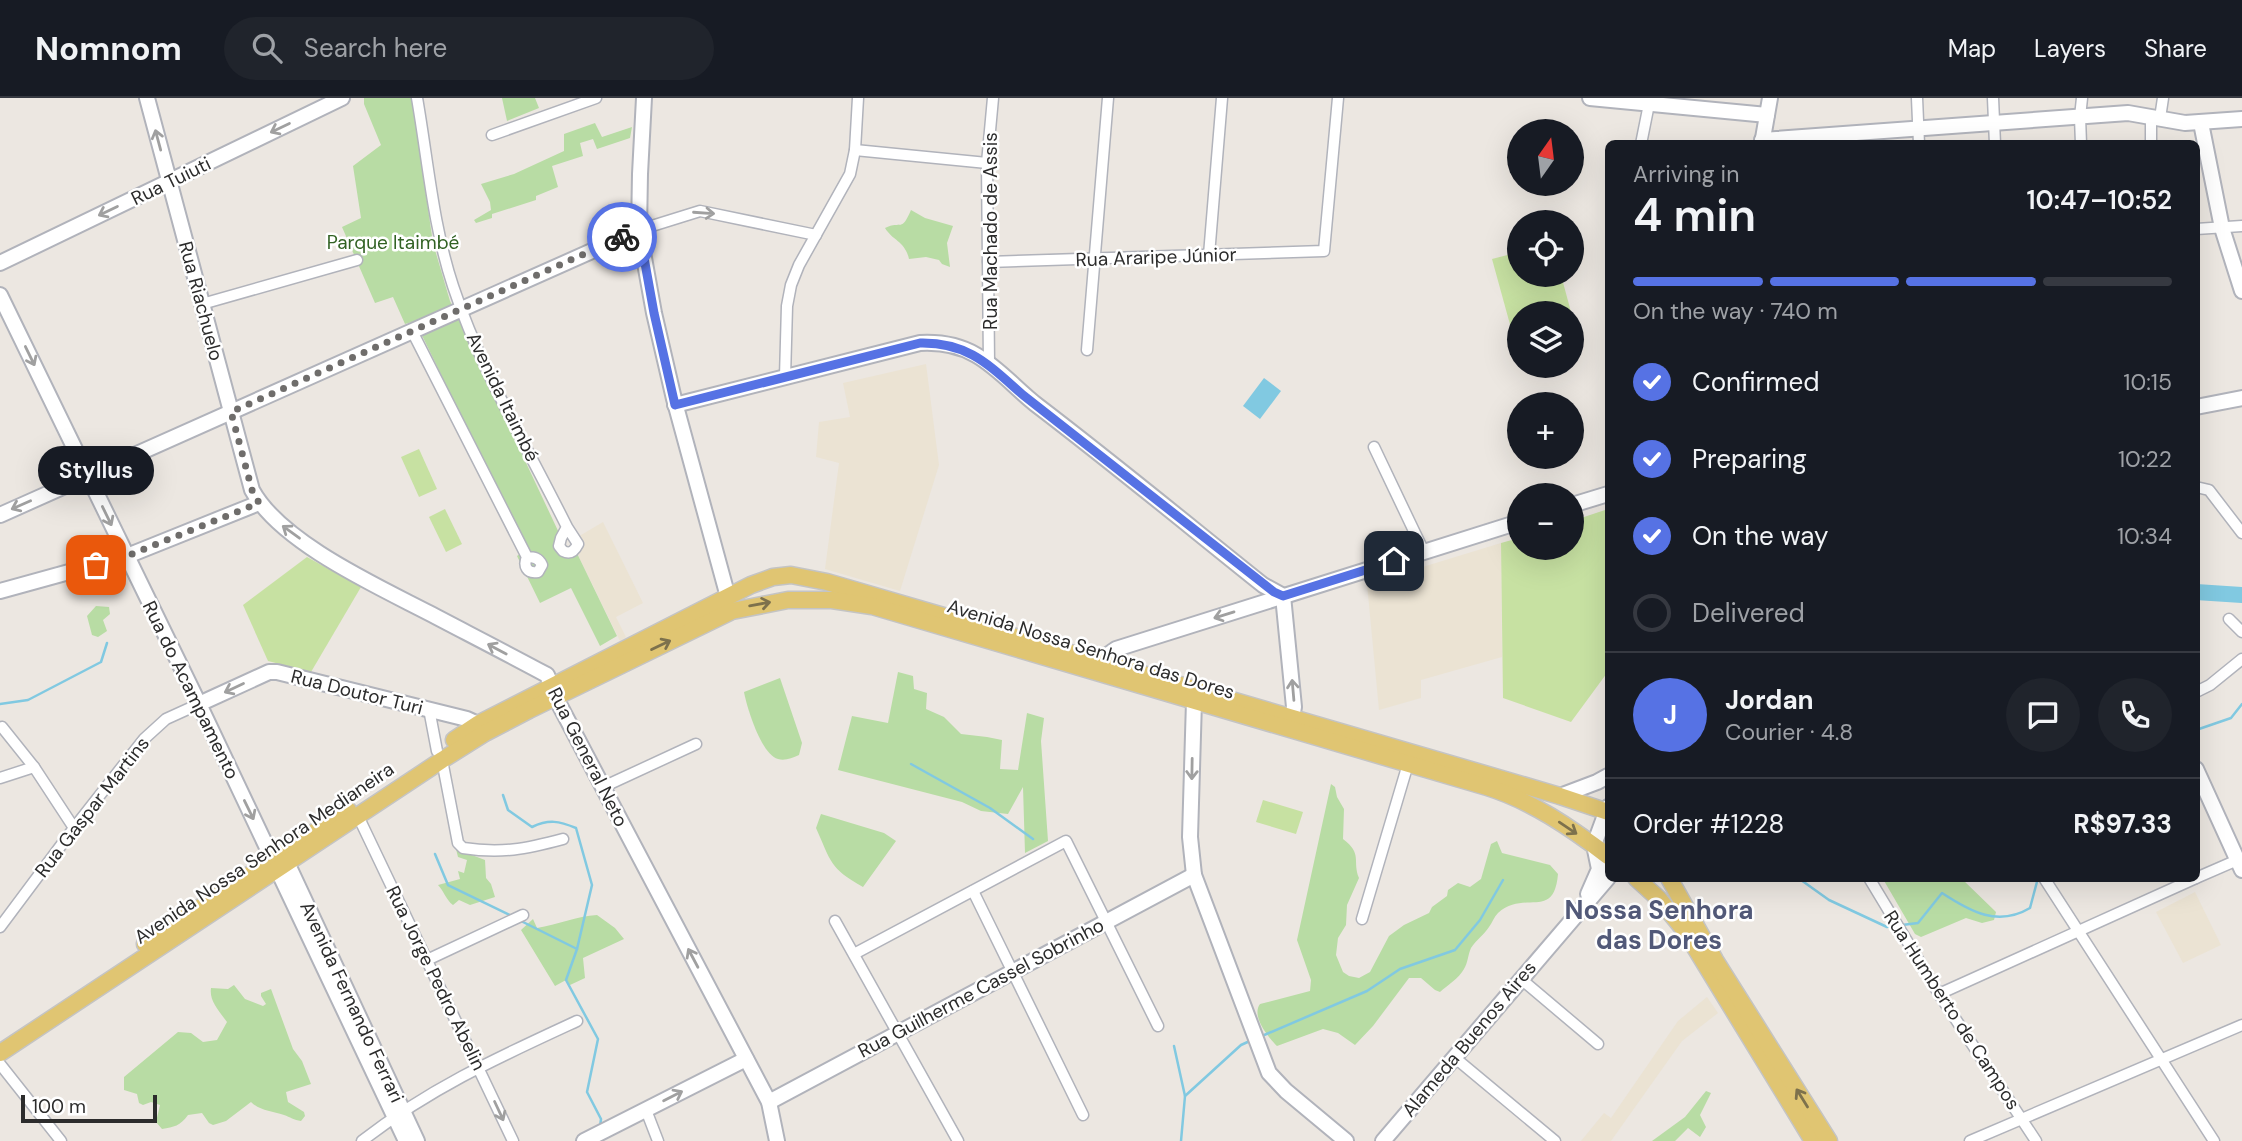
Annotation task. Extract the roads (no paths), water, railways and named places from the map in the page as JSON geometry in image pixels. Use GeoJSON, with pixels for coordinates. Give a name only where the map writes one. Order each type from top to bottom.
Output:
{"type":"FeatureCollection","features":[{"type":"Feature","properties":{"kind":"main road","name":"Avenida Nossa Senhora das Dores"},"geometry":{"type":"LineString","coordinates":[[554,691],[751,585],[773,577],[791,575],[884,597],[1097,666],[1194,701],[1291,723],[1408,764],[1504,793],[1541,810],[1605,854]]}},
{"type":"Feature","properties":{"kind":"main road"},"geometry":{"type":"LineString","coordinates":[[788,600],[791,575]]}},
{"type":"Feature","properties":{"kind":"main road","name":"Avenida Nossa Senhora das Dores"},"geometry":{"type":"LineString","coordinates":[[554,691],[732,611],[788,600],[832,600],[872,606],[1097,666],[1291,723],[1605,809]]}},
{"type":"Feature","properties":{"kind":"main road","name":"Avenida Nossa Senhora Medianeira"},"geometry":{"type":"LineString","coordinates":[[0,1053],[280,861],[358,816],[478,724],[554,691]]}},
{"type":"Feature","properties":{"kind":"main road","name":"Avenida Nossa Senhora Medianeira"},"geometry":{"type":"LineString","coordinates":[[0,1041],[440,755],[485,733],[554,691]]}},
{"type":"Feature","properties":{"kind":"main road"},"geometry":{"type":"LineString","coordinates":[[1640,882],[1659,899],[1685,931],[1813,1141]]}},
{"type":"Feature","properties":{"kind":"main road"},"geometry":{"type":"LineString","coordinates":[[1672,882],[1715,960],[1829,1141]]}},
{"type":"Feature","properties":{"kind":"street","name":"Rua Riachuelo"},"geometry":{"type":"LineString","coordinates":[[147,98],[252,490],[259,503]]}},
{"type":"Feature","properties":{"kind":"street","name":"Rua Tuiuti"},"geometry":{"type":"LineString","coordinates":[[0,263],[342,98]]}},
{"type":"Feature","properties":{"kind":"street","name":"Avenida Itaimbé"},"geometry":{"type":"LineString","coordinates":[[417,98],[440,239],[461,309],[491,379],[567,527]]}},
{"type":"Feature","properties":{"kind":"street"},"geometry":{"type":"LineString","coordinates":[[492,135],[596,98]]}},
{"type":"Feature","properties":{"kind":"street"},"geometry":{"type":"LineString","coordinates":[[645,98],[639,230],[675,405],[728,597]]}},
{"type":"Feature","properties":{"kind":"street"},"geometry":{"type":"LineString","coordinates":[[785,377],[787,306],[791,285],[799,265],[850,174],[855,150],[858,98]]}},
{"type":"Feature","properties":{"kind":"street","name":"Rua Machado de Assis"},"geometry":{"type":"LineString","coordinates":[[989,364],[987,163],[993,98]]}},
{"type":"Feature","properties":{"kind":"street"},"geometry":{"type":"LineString","coordinates":[[1087,350],[1108,98]]}},
{"type":"Feature","properties":{"kind":"street"},"geometry":{"type":"LineString","coordinates":[[1209,255],[1222,98]]}},
{"type":"Feature","properties":{"kind":"street","name":"Rua Araripe Júnior"},"geometry":{"type":"LineString","coordinates":[[988,262],[1324,251],[1338,98]]}},
{"type":"Feature","properties":{"kind":"street"},"geometry":{"type":"LineString","coordinates":[[1590,98],[1650,100],[1768,115]]}},
{"type":"Feature","properties":{"kind":"street"},"geometry":{"type":"LineString","coordinates":[[1762,140],[1770,98]]}},
{"type":"Feature","properties":{"kind":"street"},"geometry":{"type":"LineString","coordinates":[[1917,98],[1919,136]]}},
{"type":"Feature","properties":{"kind":"street"},"geometry":{"type":"LineString","coordinates":[[1993,98],[1994,140]]}},
{"type":"Feature","properties":{"kind":"street"},"geometry":{"type":"LineString","coordinates":[[2081,140],[2082,98]]}},
{"type":"Feature","properties":{"kind":"street"},"geometry":{"type":"LineString","coordinates":[[2152,140],[2155,117],[2163,98]]}},
{"type":"Feature","properties":{"kind":"street"},"geometry":{"type":"LineString","coordinates":[[1642,140],[1650,100]]}},
{"type":"Feature","properties":{"kind":"street"},"geometry":{"type":"LineString","coordinates":[[1813,140],[1919,136],[1993,123],[2128,113],[2185,123],[2242,119]]}},
{"type":"Feature","properties":{"kind":"street"},"geometry":{"type":"LineString","coordinates":[[2201,123],[2222,228],[2242,291]]}},
{"type":"Feature","properties":{"kind":"street"},"geometry":{"type":"LineString","coordinates":[[855,150],[987,163]]}},
{"type":"Feature","properties":{"kind":"street"},"geometry":{"type":"LineString","coordinates":[[0,515],[639,230],[700,211],[816,234]]}},
{"type":"Feature","properties":{"kind":"street"},"geometry":{"type":"LineString","coordinates":[[2200,229],[2242,226]]}},
{"type":"Feature","properties":{"kind":"street"},"geometry":{"type":"LineString","coordinates":[[202,304],[357,260]]}},
{"type":"Feature","properties":{"kind":"street","name":"Rua do Acampamento"},"geometry":{"type":"LineString","coordinates":[[0,295],[199,704],[280,861]]}},
{"type":"Feature","properties":{"kind":"street"},"geometry":{"type":"LineString","coordinates":[[412,331],[527,557]]}},
{"type":"Feature","properties":{"kind":"street"},"geometry":{"type":"LineString","coordinates":[[675,405],[920,343],[934,342],[965,349],[989,364],[1023,395],[1263,585],[1283,596]]}},
{"type":"Feature","properties":{"kind":"street"},"geometry":{"type":"LineString","coordinates":[[2200,406],[2242,398]]}},
{"type":"Feature","properties":{"kind":"street"},"geometry":{"type":"LineString","coordinates":[[1374,447],[1424,552]]}},
{"type":"Feature","properties":{"kind":"street"},"geometry":{"type":"LineString","coordinates":[[2200,488],[2209,491],[2242,533]]}},
{"type":"Feature","properties":{"kind":"street"},"geometry":{"type":"LineString","coordinates":[[1584,501],[1605,495]]}},
{"type":"Feature","properties":{"kind":"street"},"geometry":{"type":"LineString","coordinates":[[0,590],[127,556],[259,503]]}},
{"type":"Feature","properties":{"kind":"street","name":"Rua General Neto"},"geometry":{"type":"LineString","coordinates":[[259,503],[278,522],[357,576],[547,675],[769,1102],[777,1141]]}},
{"type":"Feature","properties":{"kind":"street"},"geometry":{"type":"LineString","coordinates":[[1097,666],[1116,649],[1507,526]]}},
{"type":"Feature","properties":{"kind":"street"},"geometry":{"type":"LineString","coordinates":[[1283,596],[1294,708],[1291,723]]}},
{"type":"Feature","properties":{"kind":"street"},"geometry":{"type":"LineString","coordinates":[[2229,619],[2242,632]]}},
{"type":"Feature","properties":{"kind":"street"},"geometry":{"type":"LineString","coordinates":[[2200,690],[2242,659]]}},
{"type":"Feature","properties":{"kind":"street","name":"Rua Doutor Turi"},"geometry":{"type":"LineString","coordinates":[[199,704],[269,672],[277,672],[429,709],[478,724]]}},
{"type":"Feature","properties":{"kind":"street"},"geometry":{"type":"LineString","coordinates":[[1194,701],[1190,837],[1195,875],[1269,1073],[1346,1141]]}},
{"type":"Feature","properties":{"kind":"street","name":"Rua Gaspar Martins"},"geometry":{"type":"LineString","coordinates":[[0,927],[144,739],[166,719],[199,704]]}},
{"type":"Feature","properties":{"kind":"street"},"geometry":{"type":"LineString","coordinates":[[429,709],[458,843],[463,848],[522,850],[563,839]]}},
{"type":"Feature","properties":{"kind":"street"},"geometry":{"type":"LineString","coordinates":[[2,727],[34,767],[74,828]]}},
{"type":"Feature","properties":{"kind":"street"},"geometry":{"type":"LineString","coordinates":[[603,787],[696,744]]}},
{"type":"Feature","properties":{"kind":"street"},"geometry":{"type":"LineString","coordinates":[[1362,919],[1408,764]]}},
{"type":"Feature","properties":{"kind":"street"},"geometry":{"type":"LineString","coordinates":[[0,778],[34,767]]}},
{"type":"Feature","properties":{"kind":"street"},"geometry":{"type":"LineString","coordinates":[[1560,796],[1605,778]]}},
{"type":"Feature","properties":{"kind":"street"},"geometry":{"type":"LineString","coordinates":[[2200,778],[2240,863],[2200,877]]}},
{"type":"Feature","properties":{"kind":"street","name":"Rua Jorge Pedro Abelin"},"geometry":{"type":"LineString","coordinates":[[358,816],[513,1141]]}},
{"type":"Feature","properties":{"kind":"street"},"geometry":{"type":"LineString","coordinates":[[1594,845],[1605,818]]}},
{"type":"Feature","properties":{"kind":"street"},"geometry":{"type":"LineString","coordinates":[[853,954],[1066,841],[1158,1026]]}},
{"type":"Feature","properties":{"kind":"street","name":"Alameda Buenos Aires"},"geometry":{"type":"LineString","coordinates":[[1583,905],[1600,869],[1594,845]]}},
{"type":"Feature","properties":{"kind":"street","name":"Avenida Fernando Ferrari"},"geometry":{"type":"LineString","coordinates":[[280,861],[398,1113],[417,1141]]}},
{"type":"Feature","properties":{"kind":"street","name":"Rua Guilherme Cassel Sobrinho"},"geometry":{"type":"LineString","coordinates":[[769,1102],[1195,875]]}},
{"type":"Feature","properties":{"kind":"street","name":"Alameda Buenos Aires"},"geometry":{"type":"LineString","coordinates":[[1382,1141],[1605,881]]}},
{"type":"Feature","properties":{"kind":"street","name":"Rua Humberto de Campos"},"geometry":{"type":"LineString","coordinates":[[1871,882],[1939,994],[2036,1141]]}},
{"type":"Feature","properties":{"kind":"street"},"geometry":{"type":"LineString","coordinates":[[2047,882],[2214,1141]]}},
{"type":"Feature","properties":{"kind":"street"},"geometry":{"type":"LineString","coordinates":[[1939,994],[2187,882]]}},
{"type":"Feature","properties":{"kind":"street"},"geometry":{"type":"LineString","coordinates":[[973,891],[1083,1115]]}},
{"type":"Feature","properties":{"kind":"street"},"geometry":{"type":"LineString","coordinates":[[427,960],[523,915]]}},
{"type":"Feature","properties":{"kind":"street"},"geometry":{"type":"LineString","coordinates":[[835,922],[958,1141]]}},
{"type":"Feature","properties":{"kind":"street"},"geometry":{"type":"LineString","coordinates":[[1521,979],[1598,1044]]}},
{"type":"Feature","properties":{"kind":"street"},"geometry":{"type":"LineString","coordinates":[[362,1141],[398,1113],[478,1067],[577,1021]]}},
{"type":"Feature","properties":{"kind":"street"},"geometry":{"type":"LineString","coordinates":[[1970,1141],[2242,1025]]}},
{"type":"Feature","properties":{"kind":"street"},"geometry":{"type":"LineString","coordinates":[[1454,1057],[1555,1141]]}},
{"type":"Feature","properties":{"kind":"street"},"geometry":{"type":"LineString","coordinates":[[584,1141],[746,1059]]}},
{"type":"Feature","properties":{"kind":"street"},"geometry":{"type":"LineString","coordinates":[[0,1064],[61,1141]]}},
{"type":"Feature","properties":{"kind":"street"},"geometry":{"type":"LineString","coordinates":[[646,1110],[658,1141]]}},
{"type":"Feature","properties":{"kind":"street","name":"Avenida Fernando Ferrari"},"geometry":{"type":"LineString","coordinates":[[398,1113],[406,1141]]}},
{"type":"Feature","properties":{"kind":"water"},"geometry":{"type":"Polygon","coordinates":[[[1264,378],[1281,391],[1260,419],[1243,406],[1264,378]]]}},
{"type":"Feature","properties":{"kind":"waterway"},"geometry":{"type":"LineString","coordinates":[[2200,592],[2242,595]]}},
{"type":"Feature","properties":{"kind":"waterway"},"geometry":{"type":"LineString","coordinates":[[0,704],[28,700],[101,662],[107,643]]}},
{"type":"Feature","properties":{"kind":"waterway"},"geometry":{"type":"LineString","coordinates":[[2200,729],[2231,718],[2242,704]]}},
{"type":"Feature","properties":{"kind":"waterway"},"geometry":{"type":"LineString","coordinates":[[911,764],[990,808],[1033,839]]}},
{"type":"Feature","properties":{"kind":"waterway"},"geometry":{"type":"LineString","coordinates":[[503,795],[508,810],[532,827],[554,822],[576,828],[592,885],[577,949]]}},
{"type":"Feature","properties":{"kind":"waterway"},"geometry":{"type":"LineString","coordinates":[[435,854],[448,885],[512,916]]}},
{"type":"Feature","properties":{"kind":"waterway"},"geometry":{"type":"LineString","coordinates":[[1262,1036],[1367,991],[1400,969],[1455,950],[1480,920],[1503,880]]}},
{"type":"Feature","properties":{"kind":"waterway"},"geometry":{"type":"LineString","coordinates":[[1804,882],[1829,900],[1887,927],[1895,926]]}},
{"type":"Feature","properties":{"kind":"waterway"},"geometry":{"type":"LineString","coordinates":[[1902,925],[1918,923],[1942,893],[1985,915],[1996,917],[2018,914],[2030,908],[2037,882]]}},
{"type":"Feature","properties":{"kind":"waterway"},"geometry":{"type":"LineString","coordinates":[[521,921],[577,949],[566,980],[598,1039],[587,1092],[601,1119],[600,1127]]}},
{"type":"Feature","properties":{"kind":"waterway"},"geometry":{"type":"LineString","coordinates":[[1181,1141],[1185,1096],[1241,1045],[1252,1040]]}},
{"type":"Feature","properties":{"kind":"waterway"},"geometry":{"type":"LineString","coordinates":[[1174,1046],[1185,1096]]}},
{"type":"Feature","properties":{"kind":"place","name":"Styllus"},"geometry":{"type":"Point","coordinates":[96,565]}},
{"type":"Feature","properties":{"kind":"district","name":"Nossa Senhora das Dores"},"geometry":{"type":"Point","coordinates":[1659,925]}},
{"type":"Feature","properties":{"kind":"park label","name":"Parque Itaimbé"},"geometry":{"type":"Point","coordinates":[393,242]}}]}
